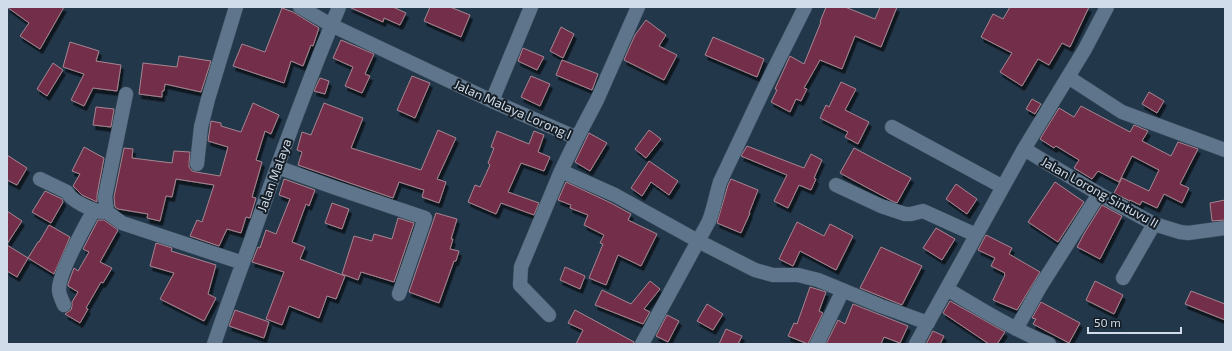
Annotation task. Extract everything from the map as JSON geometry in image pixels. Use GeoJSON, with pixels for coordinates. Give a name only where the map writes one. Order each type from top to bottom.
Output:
{"type":"FeatureCollection","features":[{"type":"Feature","properties":{"kind":"street"},"geometry":{"type":"LineString","coordinates":[[197,164],[201,127],[208,98],[236,7]]}},
{"type":"Feature","properties":{"kind":"street","name":"Jalan Malaya Lorong I"},"geometry":{"type":"LineString","coordinates":[[300,7],[331,25],[492,101],[577,138],[561,171],[521,267],[519,281],[520,285],[549,315]]}},
{"type":"Feature","properties":{"kind":"street","name":"Jalan Malaya"},"geometry":{"type":"LineString","coordinates":[[214,344],[277,167],[339,7]]}},
{"type":"Feature","properties":{"kind":"street"},"geometry":{"type":"LineString","coordinates":[[492,101],[531,7]]}},
{"type":"Feature","properties":{"kind":"street"},"geometry":{"type":"LineString","coordinates":[[577,138],[597,100],[638,7]]}},
{"type":"Feature","properties":{"kind":"street"},"geometry":{"type":"LineString","coordinates":[[642,344],[709,221],[714,209],[716,194],[720,182],[805,7]]}},
{"type":"Feature","properties":{"kind":"street"},"geometry":{"type":"LineString","coordinates":[[916,344],[1024,149],[1085,49],[1102,9]]}},
{"type":"Feature","properties":{"kind":"street"},"geometry":{"type":"LineString","coordinates":[[1068,77],[1122,112],[1225,150]]}},
{"type":"Feature","properties":{"kind":"street"},"geometry":{"type":"LineString","coordinates":[[107,212],[105,198],[126,94]]}},
{"type":"Feature","properties":{"kind":"street"},"geometry":{"type":"LineString","coordinates":[[892,127],[1003,187]]}},
{"type":"Feature","properties":{"kind":"street","name":"Jalan Lorong Sintuvu II"},"geometry":{"type":"LineString","coordinates":[[1024,149],[1099,194],[1154,224],[1188,233],[1225,228]]}},
{"type":"Feature","properties":{"kind":"street"},"geometry":{"type":"LineString","coordinates":[[277,167],[425,218],[399,294]]}},
{"type":"Feature","properties":{"kind":"street"},"geometry":{"type":"LineString","coordinates":[[561,171],[615,196],[755,270],[773,275],[798,275],[818,280],[881,306],[928,323]]}},
{"type":"Feature","properties":{"kind":"street"},"geometry":{"type":"LineString","coordinates":[[40,179],[67,192],[69,197],[94,210],[107,212],[122,223],[243,263]]}},
{"type":"Feature","properties":{"kind":"street"},"geometry":{"type":"LineString","coordinates":[[836,185],[881,206],[905,214],[911,214],[923,210],[976,235]]}},
{"type":"Feature","properties":{"kind":"street"},"geometry":{"type":"LineString","coordinates":[[1016,329],[1040,287],[1099,194]]}},
{"type":"Feature","properties":{"kind":"street"},"geometry":{"type":"LineString","coordinates":[[64,305],[59,290],[61,279],[71,255],[94,210]]}},
{"type":"Feature","properties":{"kind":"street"},"geometry":{"type":"LineString","coordinates":[[1123,278],[1154,224]]}},
{"type":"Feature","properties":{"kind":"street"},"geometry":{"type":"LineString","coordinates":[[947,289],[988,314],[1049,344]]}},
{"type":"Feature","properties":{"kind":"street"},"geometry":{"type":"LineString","coordinates":[[817,344],[843,290]]}},
{"type":"Feature","properties":{"kind":"building"},"geometry":{"type":"Polygon","coordinates":[[[7,7],[64,7],[40,49],[20,36],[29,23],[7,7]]]}},
{"type":"Feature","properties":{"kind":"building"},"geometry":{"type":"Polygon","coordinates":[[[349,7],[393,7],[406,13],[400,25],[384,18],[383,22],[349,7]]]}},
{"type":"Feature","properties":{"kind":"building"},"geometry":{"type":"Polygon","coordinates":[[[430,7],[450,7],[470,15],[461,37],[424,21],[430,7]]]}},
{"type":"Feature","properties":{"kind":"building"},"geometry":{"type":"Polygon","coordinates":[[[826,7],[845,7],[875,19],[880,7],[897,7],[881,47],[855,36],[842,69],[820,60],[804,88],[807,89],[801,101],[796,99],[790,112],[771,102],[777,90],[775,89],[790,56],[804,64],[826,7]]]}},
{"type":"Feature","properties":{"kind":"building"},"geometry":{"type":"Polygon","coordinates":[[[1010,7],[1089,7],[1070,47],[1062,43],[1049,65],[1038,59],[1022,86],[1000,72],[1012,53],[981,37],[993,14],[1003,19],[1010,7]]]}},
{"type":"Feature","properties":{"kind":"building"},"geometry":{"type":"Polygon","coordinates":[[[282,8],[293,12],[319,28],[313,46],[311,45],[303,66],[291,61],[284,83],[233,66],[242,44],[265,52],[282,8]]]}},
{"type":"Feature","properties":{"kind":"building"},"geometry":{"type":"Polygon","coordinates":[[[646,20],[666,35],[659,46],[677,55],[664,80],[624,60],[635,35],[646,20]]]}},
{"type":"Feature","properties":{"kind":"building"},"geometry":{"type":"Polygon","coordinates":[[[561,27],[574,34],[563,58],[550,51],[561,27]]]}},
{"type":"Feature","properties":{"kind":"building"},"geometry":{"type":"Polygon","coordinates":[[[713,37],[764,59],[757,77],[705,55],[713,37]]]}},
{"type":"Feature","properties":{"kind":"building"},"geometry":{"type":"Polygon","coordinates":[[[341,40],[374,54],[365,74],[370,76],[362,93],[345,86],[353,67],[333,58],[341,40]]]}},
{"type":"Feature","properties":{"kind":"building"},"geometry":{"type":"Polygon","coordinates":[[[70,42],[99,51],[96,61],[121,65],[117,91],[93,88],[84,106],[71,100],[84,74],[63,67],[70,42]]]}},
{"type":"Feature","properties":{"kind":"building"},"geometry":{"type":"Polygon","coordinates":[[[523,48],[544,57],[537,70],[518,61],[523,48]]]}},
{"type":"Feature","properties":{"kind":"building"},"geometry":{"type":"Polygon","coordinates":[[[179,56],[211,61],[201,92],[165,84],[164,91],[162,91],[162,97],[139,94],[143,63],[177,67],[179,56]]]}},
{"type":"Feature","properties":{"kind":"building"},"geometry":{"type":"Polygon","coordinates":[[[562,60],[598,74],[592,90],[556,75],[562,60]]]}},
{"type":"Feature","properties":{"kind":"building"},"geometry":{"type":"Polygon","coordinates":[[[53,63],[63,70],[47,96],[37,89],[53,63]]]}},
{"type":"Feature","properties":{"kind":"building"},"geometry":{"type":"Polygon","coordinates":[[[412,76],[430,83],[415,118],[397,110],[412,76]]]}},
{"type":"Feature","properties":{"kind":"building"},"geometry":{"type":"Polygon","coordinates":[[[531,76],[550,84],[540,106],[521,97],[531,76]]]}},
{"type":"Feature","properties":{"kind":"building"},"geometry":{"type":"Polygon","coordinates":[[[320,78],[329,81],[325,94],[314,91],[320,78]]]}},
{"type":"Feature","properties":{"kind":"building"},"geometry":{"type":"Polygon","coordinates":[[[841,82],[856,89],[845,110],[869,122],[858,144],[845,137],[848,132],[820,118],[826,105],[829,107],[841,82]]]}},
{"type":"Feature","properties":{"kind":"building"},"geometry":{"type":"Polygon","coordinates":[[[1149,92],[1164,101],[1157,113],[1142,104],[1149,92]]]}},
{"type":"Feature","properties":{"kind":"building"},"geometry":{"type":"Polygon","coordinates":[[[1032,99],[1041,104],[1035,114],[1026,109],[1032,99]]]}},
{"type":"Feature","properties":{"kind":"building"},"geometry":{"type":"Polygon","coordinates":[[[253,103],[279,115],[271,134],[265,131],[256,160],[262,162],[252,197],[256,198],[250,218],[246,217],[241,233],[227,229],[219,246],[190,236],[197,220],[202,222],[214,185],[176,179],[172,197],[166,196],[160,221],[147,218],[148,214],[118,209],[115,207],[114,197],[124,148],[133,149],[132,158],[172,163],[174,151],[190,152],[189,167],[192,171],[220,176],[228,147],[208,141],[211,121],[221,123],[221,126],[241,132],[253,103]]]}},
{"type":"Feature","properties":{"kind":"building"},"geometry":{"type":"Polygon","coordinates":[[[324,103],[363,118],[351,148],[421,170],[438,130],[456,138],[437,179],[446,182],[439,203],[422,197],[424,190],[399,182],[393,198],[298,165],[302,152],[297,150],[302,132],[311,135],[324,103]]]}},
{"type":"Feature","properties":{"kind":"building"},"geometry":{"type":"Polygon","coordinates":[[[1081,106],[1130,132],[1134,125],[1148,131],[1142,141],[1171,156],[1178,142],[1198,149],[1180,184],[1189,188],[1182,203],[1164,194],[1157,208],[1142,201],[1140,205],[1114,193],[1122,178],[1149,191],[1159,170],[1132,156],[1119,182],[1098,171],[1092,179],[1074,168],[1079,160],[1056,146],[1054,148],[1040,139],[1059,108],[1074,117],[1081,106]]]}},
{"type":"Feature","properties":{"kind":"building"},"geometry":{"type":"Polygon","coordinates":[[[96,107],[114,109],[111,127],[93,125],[96,107]]]}},
{"type":"Feature","properties":{"kind":"building"},"geometry":{"type":"Polygon","coordinates":[[[649,130],[661,139],[646,158],[635,149],[649,130]]]}},
{"type":"Feature","properties":{"kind":"building"},"geometry":{"type":"Polygon","coordinates":[[[497,131],[529,144],[534,131],[544,135],[538,152],[550,157],[544,171],[521,163],[508,192],[539,203],[534,215],[501,203],[496,214],[468,202],[475,185],[480,187],[490,165],[488,163],[494,148],[491,147],[497,131]]]}},
{"type":"Feature","properties":{"kind":"building"},"geometry":{"type":"Polygon","coordinates":[[[589,133],[607,143],[590,171],[575,162],[589,133]]]}},
{"type":"Feature","properties":{"kind":"building"},"geometry":{"type":"Polygon","coordinates":[[[747,146],[804,168],[811,154],[822,160],[814,178],[816,179],[811,190],[799,185],[788,208],[774,201],[787,175],[741,156],[747,146]]]}},
{"type":"Feature","properties":{"kind":"building"},"geometry":{"type":"Polygon","coordinates":[[[84,147],[104,158],[97,202],[82,195],[73,186],[80,174],[72,171],[84,147]]]}},
{"type":"Feature","properties":{"kind":"building"},"geometry":{"type":"Polygon","coordinates":[[[854,148],[911,178],[897,203],[840,173],[854,148]]]}},
{"type":"Feature","properties":{"kind":"building"},"geometry":{"type":"Polygon","coordinates":[[[7,155],[27,168],[17,185],[7,180],[7,155]]]}},
{"type":"Feature","properties":{"kind":"building"},"geometry":{"type":"Polygon","coordinates":[[[649,161],[678,181],[669,195],[651,182],[642,196],[631,188],[649,161]]]}},
{"type":"Feature","properties":{"kind":"building"},"geometry":{"type":"Polygon","coordinates":[[[284,179],[315,190],[309,206],[306,204],[292,242],[305,247],[300,259],[345,276],[336,299],[327,296],[319,318],[289,306],[282,325],[266,319],[284,272],[252,262],[258,247],[260,248],[266,230],[276,234],[290,199],[279,195],[284,179]]]}},
{"type":"Feature","properties":{"kind":"building"},"geometry":{"type":"Polygon","coordinates":[[[731,179],[758,190],[741,233],[717,223],[731,179]]]}},
{"type":"Feature","properties":{"kind":"building"},"geometry":{"type":"Polygon","coordinates":[[[566,182],[631,214],[628,220],[657,234],[641,266],[618,255],[606,285],[589,278],[603,244],[600,243],[604,235],[584,225],[588,215],[570,208],[571,205],[558,200],[566,182]]]}},
{"type":"Feature","properties":{"kind":"building"},"geometry":{"type":"Polygon","coordinates":[[[1055,182],[1084,202],[1058,242],[1028,222],[1055,182]]]}},
{"type":"Feature","properties":{"kind":"building"},"geometry":{"type":"Polygon","coordinates":[[[956,184],[977,199],[967,214],[946,199],[956,184]]]}},
{"type":"Feature","properties":{"kind":"building"},"geometry":{"type":"Polygon","coordinates":[[[45,191],[62,199],[63,202],[51,223],[32,212],[45,191]]]}},
{"type":"Feature","properties":{"kind":"building"},"geometry":{"type":"Polygon","coordinates":[[[1225,200],[1225,220],[1212,221],[1210,203],[1225,200]]]}},
{"type":"Feature","properties":{"kind":"building"},"geometry":{"type":"Polygon","coordinates":[[[332,203],[349,209],[342,229],[325,223],[332,203]]]}},
{"type":"Feature","properties":{"kind":"building"},"geometry":{"type":"Polygon","coordinates":[[[1102,205],[1122,216],[1100,259],[1077,247],[1102,205]]]}},
{"type":"Feature","properties":{"kind":"building"},"geometry":{"type":"Polygon","coordinates":[[[7,211],[22,221],[7,244],[7,211]]]}},
{"type":"Feature","properties":{"kind":"building"},"geometry":{"type":"Polygon","coordinates":[[[436,213],[457,219],[451,239],[453,239],[450,249],[459,251],[439,303],[409,292],[436,213]]]}},
{"type":"Feature","properties":{"kind":"building"},"geometry":{"type":"Polygon","coordinates":[[[398,218],[414,223],[394,282],[361,272],[358,280],[342,274],[354,236],[372,241],[374,234],[392,239],[398,218]]]}},
{"type":"Feature","properties":{"kind":"building"},"geometry":{"type":"Polygon","coordinates":[[[98,220],[104,220],[118,230],[100,262],[112,268],[103,283],[101,282],[86,308],[88,309],[80,323],[65,314],[71,310],[72,302],[78,292],[68,286],[68,284],[74,268],[78,271],[89,252],[83,249],[98,220]]]}},
{"type":"Feature","properties":{"kind":"building"},"geometry":{"type":"Polygon","coordinates":[[[797,222],[824,236],[830,224],[853,236],[836,270],[800,251],[793,266],[779,259],[797,222]]]}},
{"type":"Feature","properties":{"kind":"building"},"geometry":{"type":"Polygon","coordinates":[[[49,225],[70,237],[54,274],[28,258],[49,225]]]}},
{"type":"Feature","properties":{"kind":"building"},"geometry":{"type":"Polygon","coordinates":[[[936,228],[955,239],[942,260],[923,248],[936,228]]]}},
{"type":"Feature","properties":{"kind":"building"},"geometry":{"type":"Polygon","coordinates":[[[986,235],[1012,248],[1009,254],[1040,272],[1017,310],[993,300],[1005,273],[991,266],[995,258],[978,250],[986,235]]]}},
{"type":"Feature","properties":{"kind":"building"},"geometry":{"type":"Polygon","coordinates":[[[156,243],[172,248],[171,251],[216,265],[208,294],[216,298],[204,321],[160,299],[174,273],[150,266],[156,243]]]}},
{"type":"Feature","properties":{"kind":"building"},"geometry":{"type":"Polygon","coordinates":[[[7,245],[28,258],[17,277],[7,271],[7,245]]]}},
{"type":"Feature","properties":{"kind":"building"},"geometry":{"type":"Polygon","coordinates":[[[881,247],[922,266],[902,305],[860,288],[881,247]]]}},
{"type":"Feature","properties":{"kind":"building"},"geometry":{"type":"Polygon","coordinates":[[[565,267],[585,276],[580,289],[560,280],[565,267]]]}},
{"type":"Feature","properties":{"kind":"building"},"geometry":{"type":"Polygon","coordinates":[[[650,281],[660,289],[644,309],[650,312],[643,324],[595,305],[602,290],[631,304],[650,281]]]}},
{"type":"Feature","properties":{"kind":"building"},"geometry":{"type":"Polygon","coordinates":[[[1095,281],[1123,295],[1114,314],[1086,300],[1095,281]]]}},
{"type":"Feature","properties":{"kind":"building"},"geometry":{"type":"Polygon","coordinates":[[[810,287],[826,292],[819,311],[823,313],[808,344],[788,336],[794,323],[797,324],[810,287]]]}},
{"type":"Feature","properties":{"kind":"building"},"geometry":{"type":"Polygon","coordinates":[[[1191,291],[1225,304],[1225,320],[1185,304],[1191,291]]]}},
{"type":"Feature","properties":{"kind":"building"},"geometry":{"type":"Polygon","coordinates":[[[950,301],[1005,332],[997,344],[989,344],[943,313],[950,301]]]}},
{"type":"Feature","properties":{"kind":"building"},"geometry":{"type":"Polygon","coordinates":[[[1041,302],[1080,323],[1069,343],[1033,324],[1036,319],[1032,318],[1041,302]]]}},
{"type":"Feature","properties":{"kind":"building"},"geometry":{"type":"Polygon","coordinates":[[[707,304],[723,314],[713,330],[697,321],[707,304]]]}},
{"type":"Feature","properties":{"kind":"building"},"geometry":{"type":"Polygon","coordinates":[[[853,304],[908,326],[900,343],[884,337],[881,344],[826,344],[838,320],[845,324],[853,304]]]}},
{"type":"Feature","properties":{"kind":"building"},"geometry":{"type":"Polygon","coordinates":[[[235,310],[269,322],[264,338],[229,326],[235,310]]]}},
{"type":"Feature","properties":{"kind":"building"},"geometry":{"type":"Polygon","coordinates":[[[575,310],[634,342],[634,344],[576,344],[583,330],[568,323],[575,310]]]}},
{"type":"Feature","properties":{"kind":"building"},"geometry":{"type":"Polygon","coordinates":[[[667,315],[679,321],[668,342],[656,336],[667,315]]]}},
{"type":"Feature","properties":{"kind":"building"},"geometry":{"type":"Polygon","coordinates":[[[726,329],[742,336],[738,344],[719,344],[726,329]]]}},
{"type":"Feature","properties":{"kind":"building"},"geometry":{"type":"Polygon","coordinates":[[[933,331],[944,336],[940,344],[926,344],[933,331]]]}}]}
